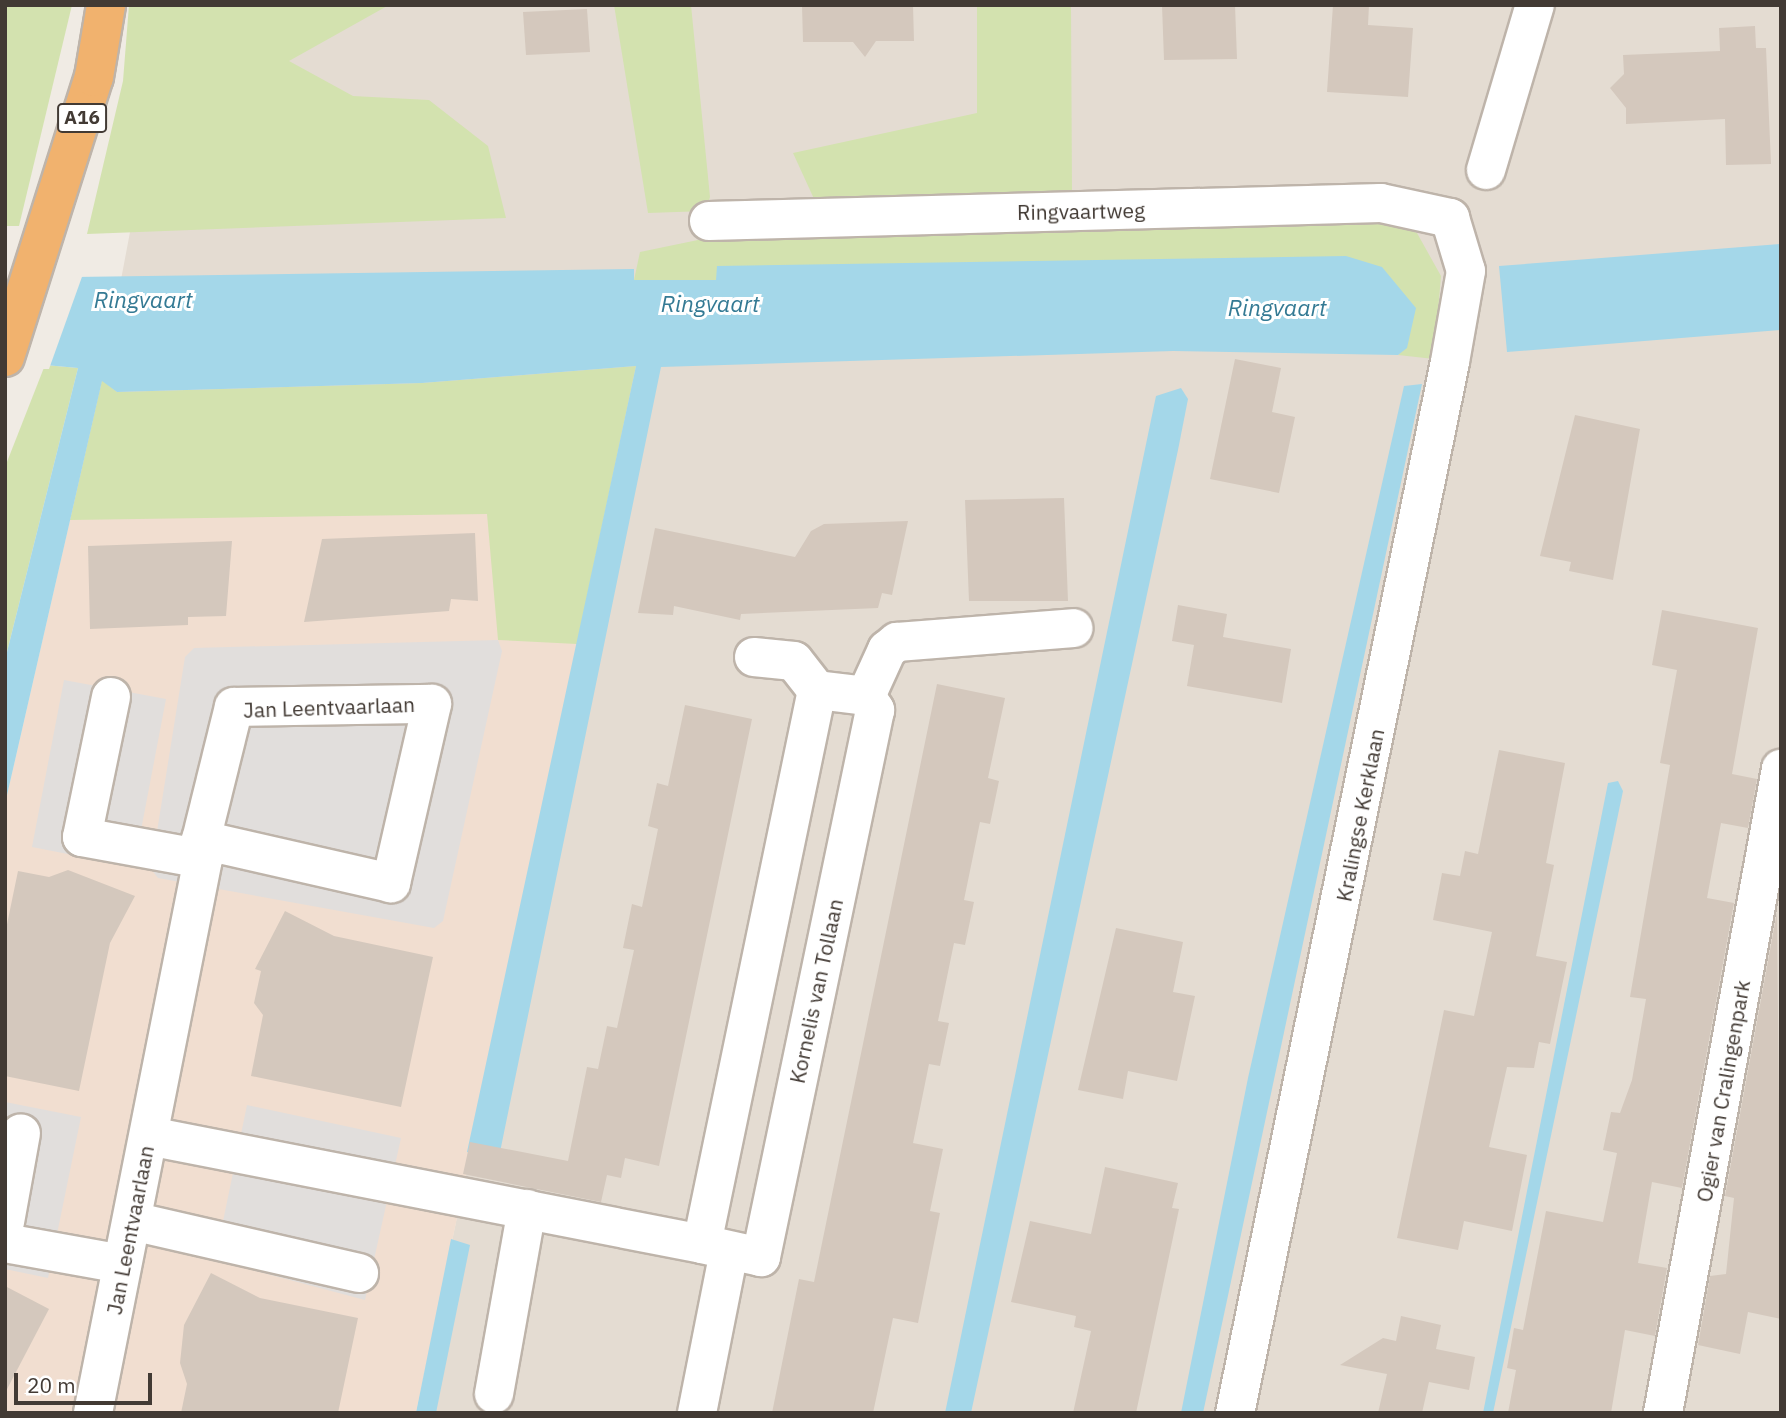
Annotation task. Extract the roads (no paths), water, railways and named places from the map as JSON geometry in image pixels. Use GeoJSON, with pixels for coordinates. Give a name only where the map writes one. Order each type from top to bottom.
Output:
{"type":"FeatureCollection","features":[{"type":"Feature","properties":{"kind":"highway","name":"A16"},"geometry":{"type":"LineString","coordinates":[[5,357],[50,229],[94,77],[106,5]]}},
{"type":"Feature","properties":{"kind":"street"},"geometry":{"type":"LineString","coordinates":[[1486,170],[1535,5]]}},
{"type":"Feature","properties":{"kind":"street","name":"Ringvaartweg"},"geometry":{"type":"LineString","coordinates":[[709,221],[1381,203],[1450,218]]}},
{"type":"Feature","properties":{"kind":"street","name":"Kralingse Kerklaan"},"geometry":{"type":"LineString","coordinates":[[1235,1413],[1450,362],[1466,271],[1450,218]]}},
{"type":"Feature","properties":{"kind":"street"},"geometry":{"type":"LineString","coordinates":[[754,657],[794,661],[817,690],[866,696],[887,650],[897,642],[1073,628]]}},
{"type":"Feature","properties":{"kind":"street"},"geometry":{"type":"LineString","coordinates":[[697,1413],[715,1248],[817,690]]}},
{"type":"Feature","properties":{"kind":"street","name":"Kornelis van Tollaan"},"geometry":{"type":"LineString","coordinates":[[715,1248],[761,1257],[875,710],[866,696]]}},
{"type":"Feature","properties":{"kind":"street"},"geometry":{"type":"LineString","coordinates":[[111,697],[82,836],[202,849]]}},
{"type":"Feature","properties":{"kind":"street","name":"Jan Leentvaarlaan"},"geometry":{"type":"LineString","coordinates":[[93,1413],[149,1136],[202,849],[234,707],[432,704],[391,883],[202,849]]}},
{"type":"Feature","properties":{"kind":"street","name":"Ogier van Cralingenpark"},"geometry":{"type":"LineString","coordinates":[[1663,1413],[1781,769]]}},
{"type":"Feature","properties":{"kind":"street"},"geometry":{"type":"LineString","coordinates":[[5,1222],[21,1133]]}},
{"type":"Feature","properties":{"kind":"street"},"geometry":{"type":"LineString","coordinates":[[149,1136],[715,1248]]}},
{"type":"Feature","properties":{"kind":"street"},"geometry":{"type":"LineString","coordinates":[[494,1394],[527,1209]]}},
{"type":"Feature","properties":{"kind":"street"},"geometry":{"type":"LineString","coordinates":[[132,1221],[359,1273]]}},
{"type":"Feature","properties":{"kind":"street"},"geometry":{"type":"LineString","coordinates":[[5,1243],[122,1264]]}},
{"type":"Feature","properties":{"kind":"water"},"geometry":{"type":"Polygon","coordinates":[[[1781,244],[1781,330],[1507,352],[1499,266],[1781,244]]]}},
{"type":"Feature","properties":{"kind":"water","name":"Ringvaart"},"geometry":{"type":"Polygon","coordinates":[[[1346,256],[1382,267],[1416,308],[1407,348],[1398,355],[1173,351],[661,367],[499,1157],[467,1152],[636,366],[422,383],[117,392],[102,381],[5,804],[5,660],[78,368],[45,365],[74,277],[634,269],[634,280],[716,280],[717,266],[1346,256]]]}},
{"type":"Feature","properties":{"kind":"water"},"geometry":{"type":"Polygon","coordinates":[[[1422,384],[1203,1413],[1181,1413],[1248,1078],[1404,386],[1422,384]]]}},
{"type":"Feature","properties":{"kind":"water"},"geometry":{"type":"Polygon","coordinates":[[[1181,388],[1188,399],[1178,450],[971,1413],[945,1413],[1156,396],[1181,388]]]}},
{"type":"Feature","properties":{"kind":"water"},"geometry":{"type":"Polygon","coordinates":[[[1618,781],[1623,791],[1493,1413],[1483,1413],[1608,783],[1618,781]]]}},
{"type":"Feature","properties":{"kind":"water"},"geometry":{"type":"Polygon","coordinates":[[[451,1239],[470,1245],[436,1413],[416,1413],[451,1239]]]}}]}
